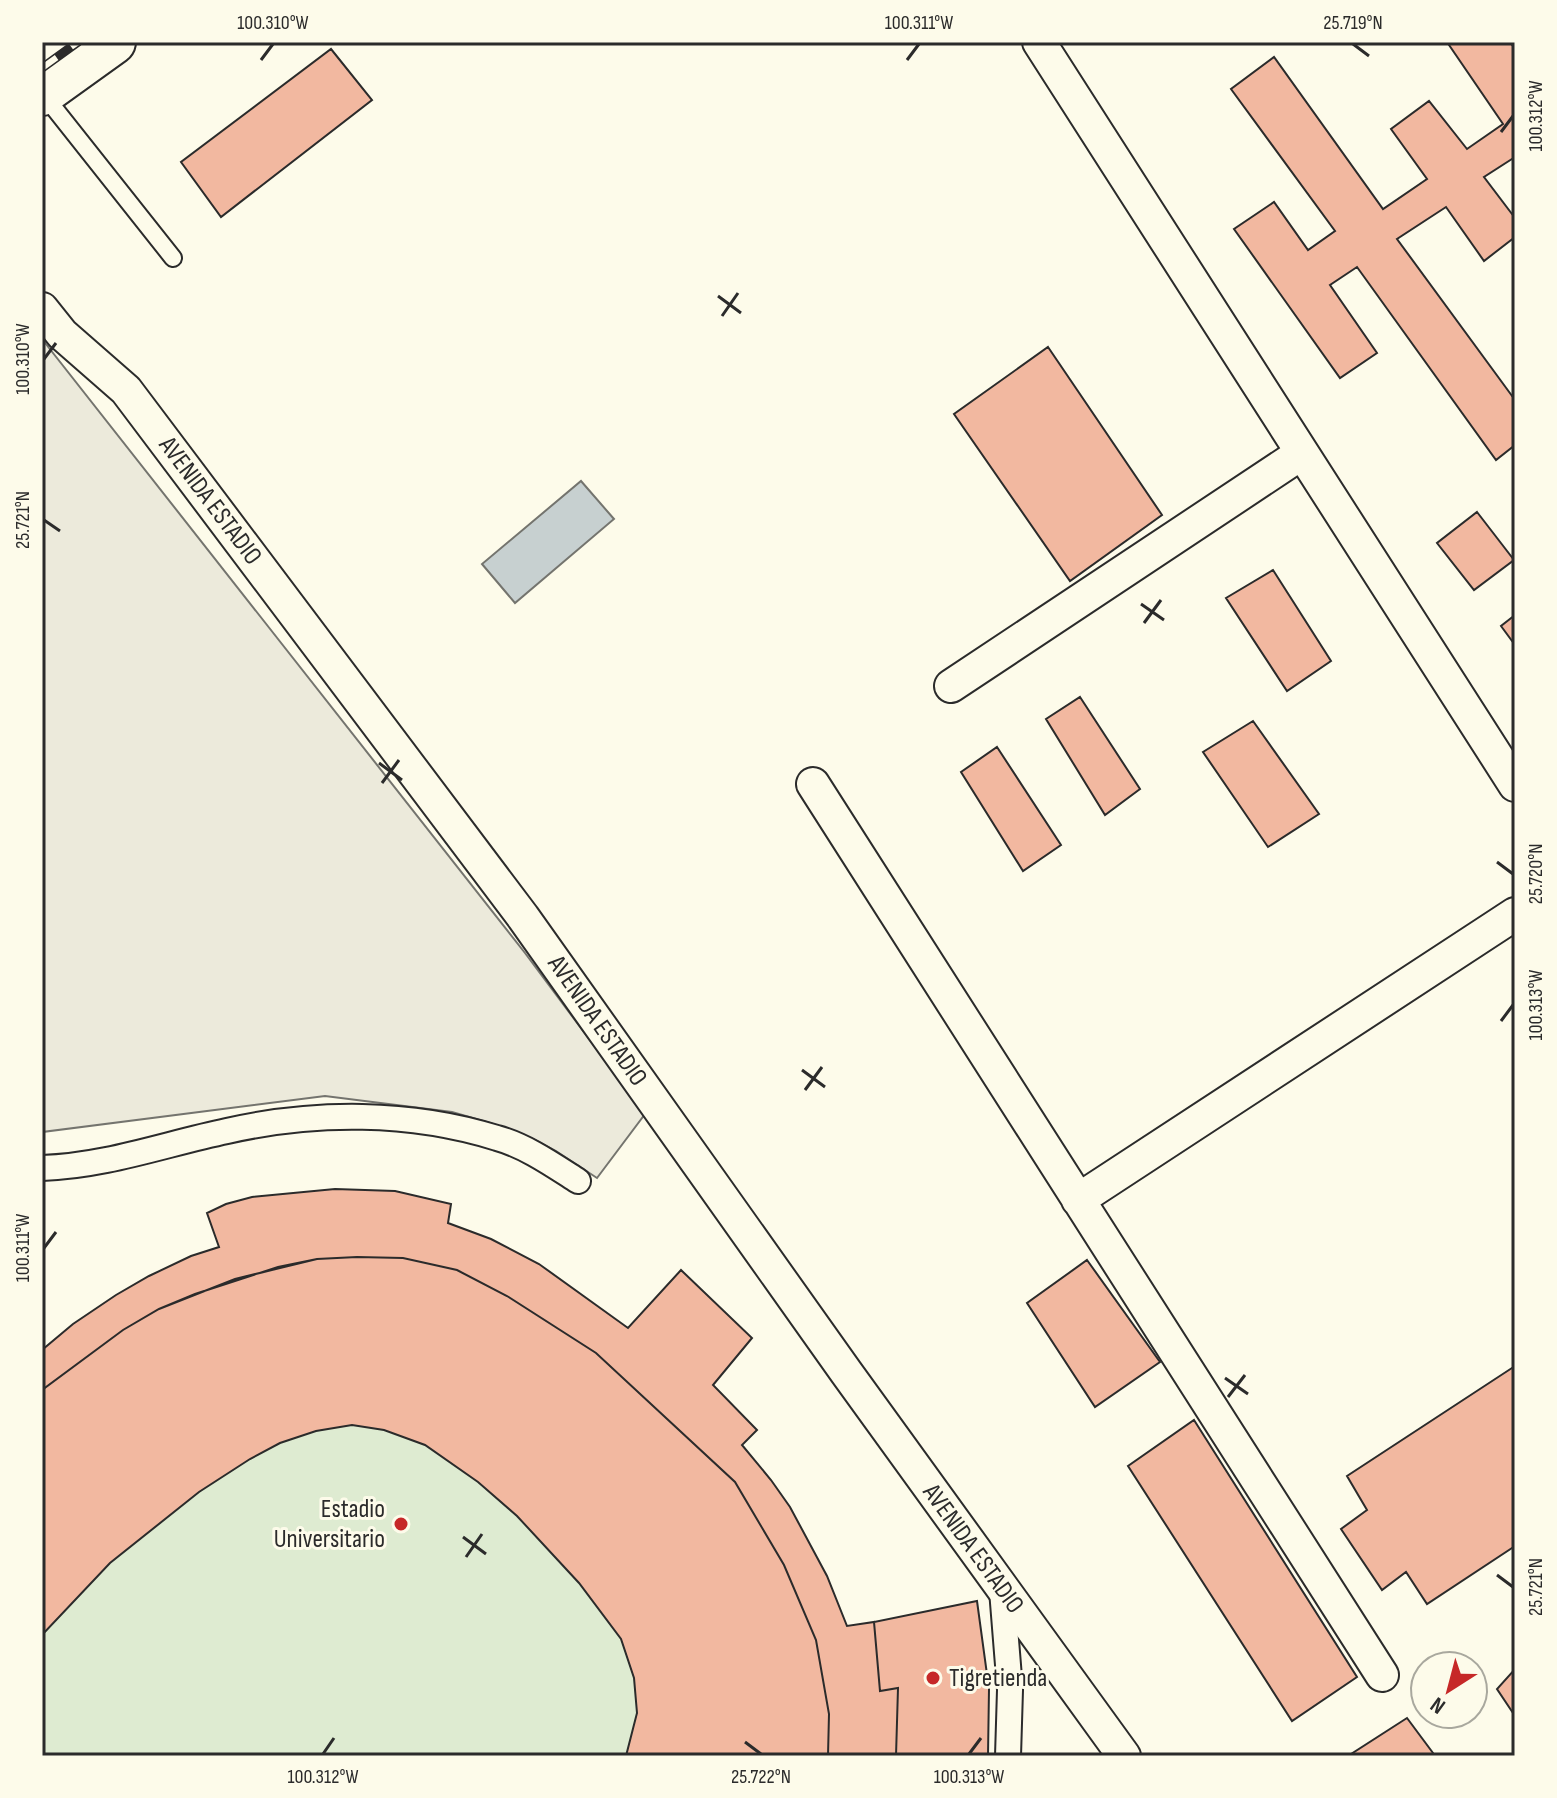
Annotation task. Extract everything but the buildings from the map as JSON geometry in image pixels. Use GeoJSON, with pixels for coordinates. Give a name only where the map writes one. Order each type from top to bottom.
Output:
{"type":"FeatureCollection","features":[{"type":"Feature","properties":{"kind":"highway"},"geometry":{"type":"LineString","coordinates":[[42,93],[113,42]]}},
{"type":"Feature","properties":{"kind":"street"},"geometry":{"type":"LineString","coordinates":[[1039,42],[1512,774]]}},
{"type":"Feature","properties":{"kind":"street","name":"AVENIDA ESTADIO"},"geometry":{"type":"LineString","coordinates":[[42,309],[62,334],[126,390],[496,881],[1124,1756]]}},
{"type":"Feature","properties":{"kind":"street"},"geometry":{"type":"LineString","coordinates":[[951,686],[1302,453]]}},
{"type":"Feature","properties":{"kind":"street"},"geometry":{"type":"LineString","coordinates":[[813,784],[1382,1675]]}},
{"type":"Feature","properties":{"kind":"street"},"geometry":{"type":"LineString","coordinates":[[1078,1200],[1515,914]]}},
{"type":"Feature","properties":{"kind":"street"},"geometry":{"type":"LineString","coordinates":[[42,1168],[104,1161],[226,1131],[302,1118],[377,1118],[413,1120],[500,1138],[578,1181]]}},
{"type":"Feature","properties":{"kind":"street"},"geometry":{"type":"LineString","coordinates":[[1002,1590],[1010,1690],[1008,1756]]}},
{"type":"Feature","properties":{"kind":"lane"},"geometry":{"type":"LineString","coordinates":[[42,93],[173,258]]}},
{"type":"Feature","properties":{"kind":"green space","name":"Estadio Universitario"},"geometry":{"type":"Polygon","coordinates":[[[278,1267],[828,1756],[42,1756],[42,1390],[195,1294],[278,1267]]]}},
{"type":"Feature","properties":{"kind":"shaded area"},"geometry":{"type":"Polygon","coordinates":[[[42,339],[525,953],[645,1114],[597,1178],[533,1139],[490,1123],[452,1112],[325,1096],[42,1132],[42,339]]]}},
{"type":"Feature","properties":{"kind":"shaded area"},"geometry":{"type":"Polygon","coordinates":[[[581,481],[614,519],[515,603],[482,564],[581,481]]]}},
{"type":"Feature","properties":{"kind":"railway"},"geometry":{"type":"LineString","coordinates":[[42,68],[78,42]]}},
{"type":"Feature","properties":{"kind":"place","name":"Estadio Universitario"},"geometry":{"type":"Point","coordinates":[401,1524]}},
{"type":"Feature","properties":{"kind":"place","name":"Tigretienda"},"geometry":{"type":"Point","coordinates":[933,1678]}}]}
